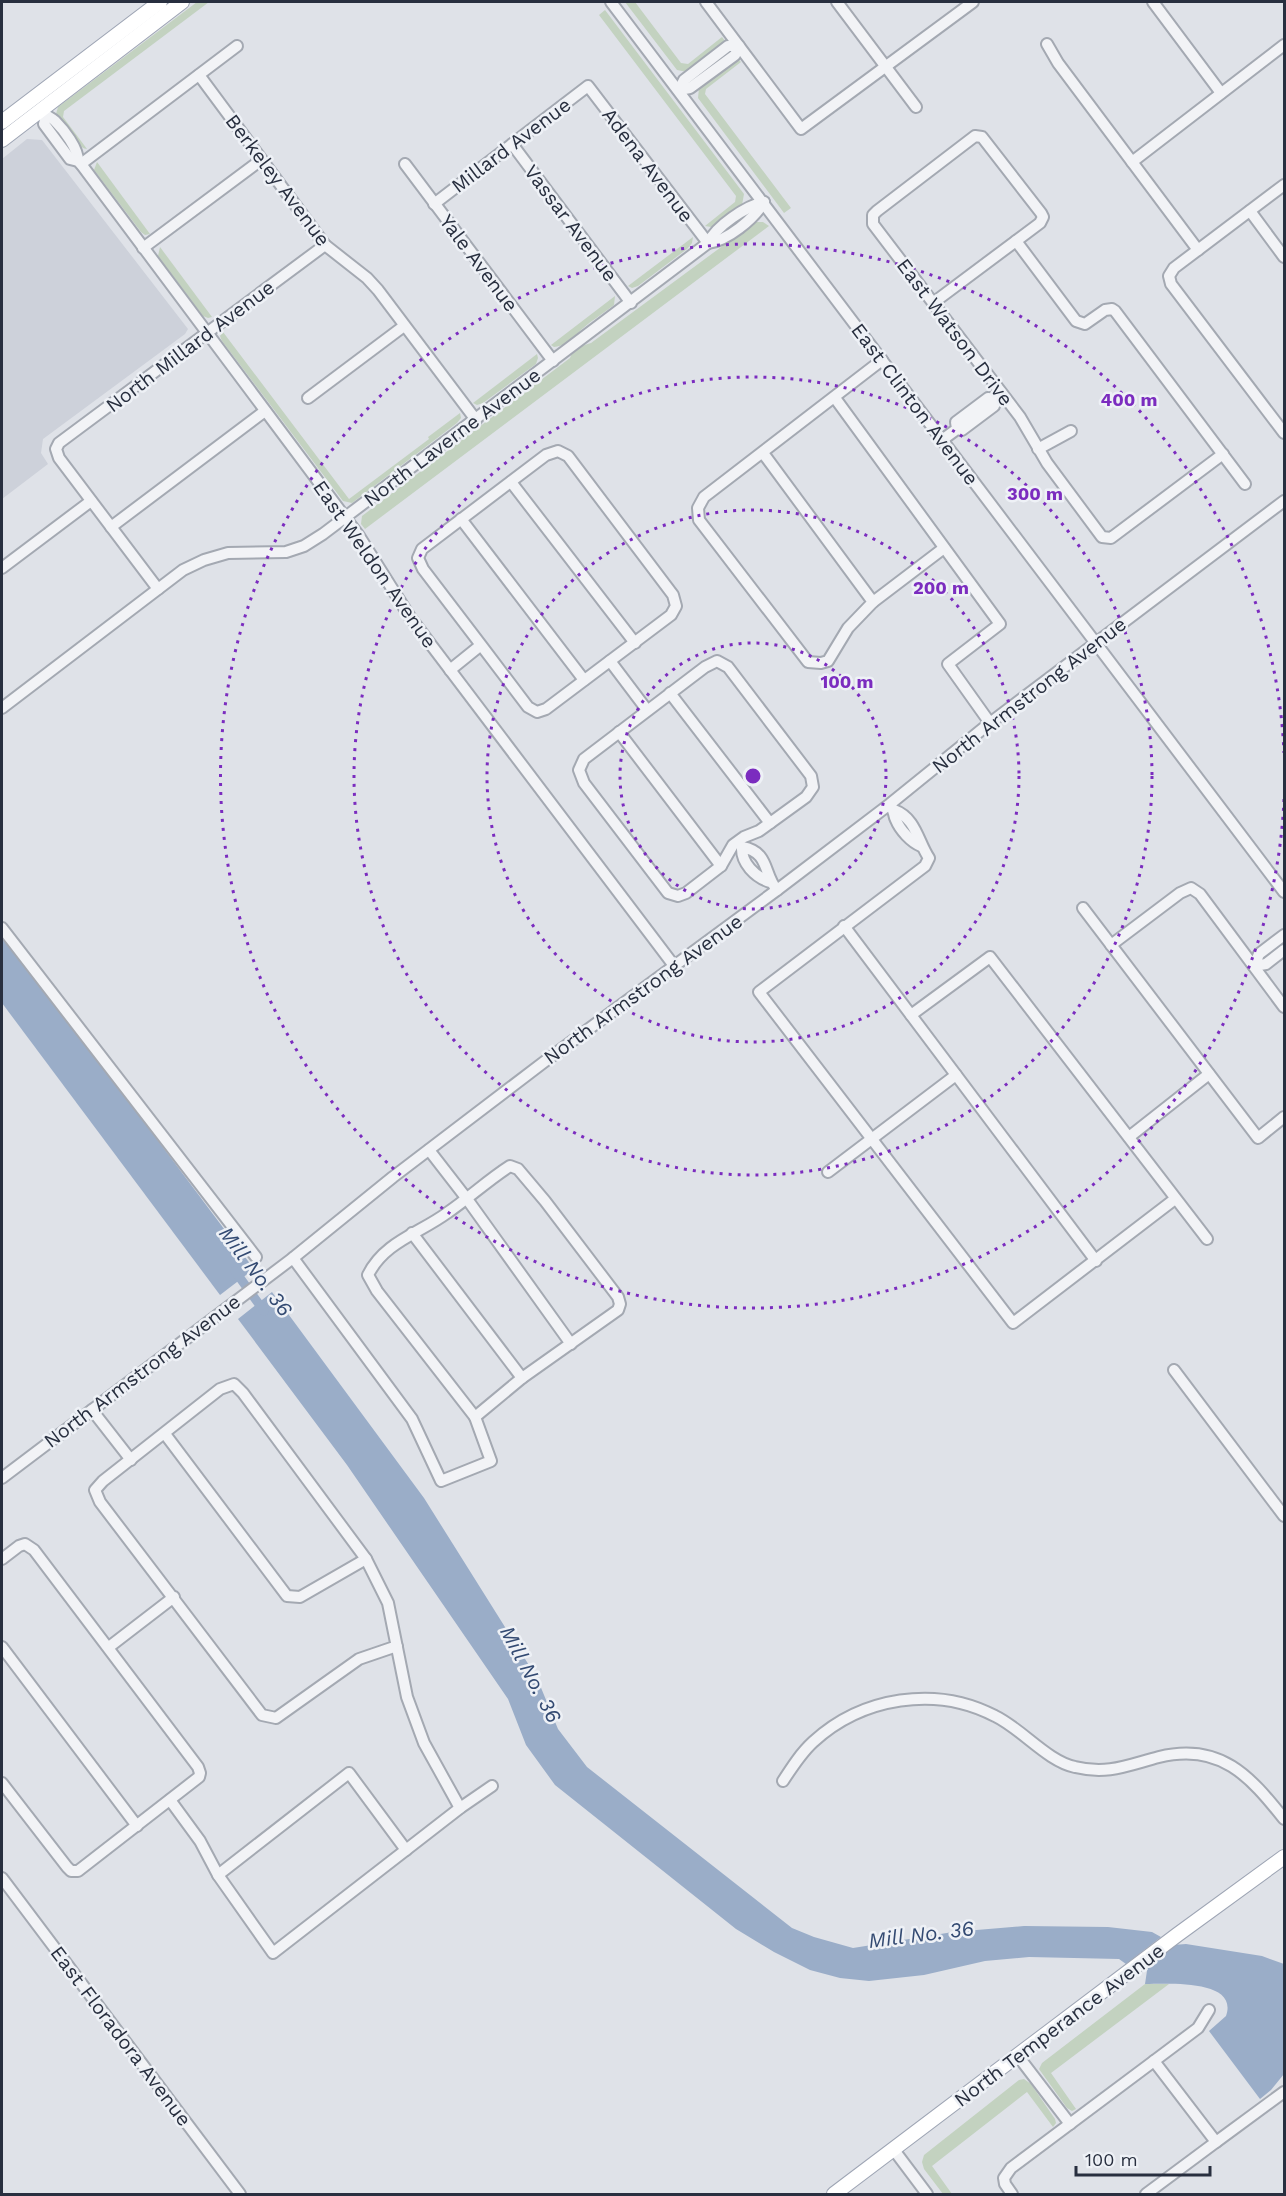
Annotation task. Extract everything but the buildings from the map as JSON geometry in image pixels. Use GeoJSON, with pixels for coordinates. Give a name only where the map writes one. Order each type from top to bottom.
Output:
{"type":"FeatureCollection","features":[{"type":"Feature","properties":{"kind":"main road"},"geometry":{"type":"LineString","coordinates":[[2,122],[160,2]]}},
{"type":"Feature","properties":{"kind":"main road"},"geometry":{"type":"LineString","coordinates":[[2,140],[43,113],[182,2]]}},
{"type":"Feature","properties":{"kind":"main road","name":"North Temperance Avenue"},"geometry":{"type":"LineString","coordinates":[[834,2194],[1284,1857]]}},
{"type":"Feature","properties":{"kind":"street","name":"East Clinton Avenue"},"geometry":{"type":"LineString","coordinates":[[611,2],[1284,892]]}},
{"type":"Feature","properties":{"kind":"street"},"geometry":{"type":"LineString","coordinates":[[706,2],[801,129],[970,2]]}},
{"type":"Feature","properties":{"kind":"street"},"geometry":{"type":"LineString","coordinates":[[837,2],[916,107]]}},
{"type":"Feature","properties":{"kind":"street"},"geometry":{"type":"LineString","coordinates":[[1157,3],[1221,93]]}},
{"type":"Feature","properties":{"kind":"street"},"geometry":{"type":"LineString","coordinates":[[1047,44],[1058,63],[1198,250]]}},
{"type":"Feature","properties":{"kind":"street"},"geometry":{"type":"LineString","coordinates":[[1132,162],[1284,45]]}},
{"type":"Feature","properties":{"kind":"street"},"geometry":{"type":"LineString","coordinates":[[80,162],[237,46]]}},
{"type":"Feature","properties":{"kind":"street"},"geometry":{"type":"LineString","coordinates":[[679,90],[684,80],[728,46],[739,46]]}},
{"type":"Feature","properties":{"kind":"street","name":"Berkeley Avenue"},"geometry":{"type":"LineString","coordinates":[[199,75],[325,245],[367,278],[476,420]]}},
{"type":"Feature","properties":{"kind":"street","name":"Millard Avenue"},"geometry":{"type":"LineString","coordinates":[[434,204],[588,86]]}},
{"type":"Feature","properties":{"kind":"street","name":"Adena Avenue"},"geometry":{"type":"LineString","coordinates":[[588,86],[708,243]]}},
{"type":"Feature","properties":{"kind":"street","name":"East Weldon Avenue"},"geometry":{"type":"LineString","coordinates":[[32,98],[43,113],[44,124],[70,159],[80,162],[359,536],[410,617],[675,967]]}},
{"type":"Feature","properties":{"kind":"street","name":"East Watson Drive"},"geometry":{"type":"LineString","coordinates":[[1016,241],[1040,223],[1041,213],[985,140],[979,136],[975,136],[877,211],[873,217],[873,224],[933,303],[998,396],[1024,424],[1038,449],[1102,537],[1111,538],[1222,454]]}},
{"type":"Feature","properties":{"kind":"street","name":"Vassar Avenue"},"geometry":{"type":"LineString","coordinates":[[512,144],[631,303]]}},
{"type":"Feature","properties":{"kind":"street"},"geometry":{"type":"LineString","coordinates":[[143,248],[261,160]]}},
{"type":"Feature","properties":{"kind":"street","name":"Yale Avenue"},"geometry":{"type":"LineString","coordinates":[[405,164],[553,361]]}},
{"type":"Feature","properties":{"kind":"street"},"geometry":{"type":"LineString","coordinates":[[1284,185],[1174,268],[1169,276],[1171,284],[1284,433]]}},
{"type":"Feature","properties":{"kind":"street","name":"North Laverne Avenue"},"geometry":{"type":"LineString","coordinates":[[2,708],[183,570],[228,553],[285,552],[304,546],[476,420],[708,243],[719,242],[738,228],[757,213],[764,202]]}},
{"type":"Feature","properties":{"kind":"street"},"geometry":{"type":"LineString","coordinates":[[1250,211],[1284,257]]}},
{"type":"Feature","properties":{"kind":"street"},"geometry":{"type":"LineString","coordinates":[[933,303],[1016,241],[1076,321],[1085,324],[1105,310],[1115,311],[1245,484]]}},
{"type":"Feature","properties":{"kind":"street","name":"North Millard Avenue"},"geometry":{"type":"LineString","coordinates":[[91,501],[59,458],[56,449],[59,443],[325,245]]}},
{"type":"Feature","properties":{"kind":"street"},"geometry":{"type":"LineString","coordinates":[[308,398],[404,326]]}},
{"type":"Feature","properties":{"kind":"street"},"geometry":{"type":"LineString","coordinates":[[882,360],[704,497],[698,508],[699,520],[808,662],[828,661],[848,628],[873,602],[944,548]]}},
{"type":"Feature","properties":{"kind":"street"},"geometry":{"type":"LineString","coordinates":[[942,440],[957,429],[962,430],[994,406],[998,396]]}},
{"type":"Feature","properties":{"kind":"street"},"geometry":{"type":"LineString","coordinates":[[835,398],[1000,624],[948,664],[990,723]]}},
{"type":"Feature","properties":{"kind":"street"},"geometry":{"type":"LineString","coordinates":[[111,527],[265,411]]}},
{"type":"Feature","properties":{"kind":"street"},"geometry":{"type":"LineString","coordinates":[[1038,449],[1071,431]]}},
{"type":"Feature","properties":{"kind":"street"},"geometry":{"type":"LineString","coordinates":[[558,451],[568,456],[673,595],[676,606],[671,615],[635,643],[546,709],[537,712],[528,707],[423,569],[418,558],[422,549],[461,519],[546,455],[558,451]]}},
{"type":"Feature","properties":{"kind":"street"},"geometry":{"type":"LineString","coordinates":[[763,453],[873,602]]}},
{"type":"Feature","properties":{"kind":"street"},"geometry":{"type":"LineString","coordinates":[[511,482],[635,643]]}},
{"type":"Feature","properties":{"kind":"street"},"geometry":{"type":"LineString","coordinates":[[2,568],[91,501],[158,589]]}},
{"type":"Feature","properties":{"kind":"street","name":"North Armstrong Avenue"},"geometry":{"type":"LineString","coordinates":[[2,1478],[293,1258],[429,1150],[675,967],[773,886],[892,807],[990,723],[1284,501]]}},
{"type":"Feature","properties":{"kind":"street"},"geometry":{"type":"LineString","coordinates":[[461,519],[584,680]]}},
{"type":"Feature","properties":{"kind":"street"},"geometry":{"type":"LineString","coordinates":[[450,670],[481,645]]}},
{"type":"Feature","properties":{"kind":"street"},"geometry":{"type":"LineString","coordinates":[[610,661],[647,710]]}},
{"type":"Feature","properties":{"kind":"street"},"geometry":{"type":"LineString","coordinates":[[717,661],[728,667],[811,776],[813,787],[806,797],[740,844],[733,845],[721,866],[686,893],[678,896],[668,893],[584,783],[579,770],[584,759],[647,710],[717,661]]}},
{"type":"Feature","properties":{"kind":"street"},"geometry":{"type":"LineString","coordinates":[[670,693],[770,823]]}},
{"type":"Feature","properties":{"kind":"street"},"geometry":{"type":"LineString","coordinates":[[619,732],[721,866]]}},
{"type":"Feature","properties":{"kind":"street"},"geometry":{"type":"LineString","coordinates":[[892,807],[903,813],[921,837],[921,846],[928,858],[925,866],[759,992],[1012,1323],[1175,1199]]}},
{"type":"Feature","properties":{"kind":"street"},"geometry":{"type":"LineString","coordinates":[[740,844],[754,849],[768,869],[773,886]]}},
{"type":"Feature","properties":{"kind":"street"},"geometry":{"type":"LineString","coordinates":[[740,844],[742,856],[758,878],[773,886]]}},
{"type":"Feature","properties":{"kind":"street"},"geometry":{"type":"LineString","coordinates":[[748,864],[759,856]]}},
{"type":"Feature","properties":{"kind":"street"},"geometry":{"type":"LineString","coordinates":[[1111,945],[1185,889],[1191,888],[1200,894],[1284,1006]]}},
{"type":"Feature","properties":{"kind":"street"},"geometry":{"type":"LineString","coordinates":[[1083,908],[1258,1138],[1284,1117]]}},
{"type":"Feature","properties":{"kind":"street"},"geometry":{"type":"LineString","coordinates":[[844,926],[1096,1261]]}},
{"type":"Feature","properties":{"kind":"street"},"geometry":{"type":"LineString","coordinates":[[2,928],[256,1257]]}},
{"type":"Feature","properties":{"kind":"street"},"geometry":{"type":"LineString","coordinates":[[1254,966],[1259,954],[1284,935]]}},
{"type":"Feature","properties":{"kind":"street"},"geometry":{"type":"LineString","coordinates":[[1254,966],[1266,964],[1284,950]]}},
{"type":"Feature","properties":{"kind":"street"},"geometry":{"type":"LineString","coordinates":[[911,1015],[990,957],[1207,1239]]}},
{"type":"Feature","properties":{"kind":"street"},"geometry":{"type":"LineString","coordinates":[[1129,1137],[1209,1074]]}},
{"type":"Feature","properties":{"kind":"street"},"geometry":{"type":"LineString","coordinates":[[828,1172],[957,1075]]}},
{"type":"Feature","properties":{"kind":"street"},"geometry":{"type":"LineString","coordinates":[[429,1150],[571,1344]]}},
{"type":"Feature","properties":{"kind":"street"},"geometry":{"type":"LineString","coordinates":[[293,1258],[412,1419],[441,1481],[491,1461],[475,1417],[376,1292],[368,1275],[381,1256],[412,1233],[441,1218],[510,1166],[518,1169],[618,1297],[620,1304],[618,1310],[522,1378],[475,1417]]}},
{"type":"Feature","properties":{"kind":"street"},"geometry":{"type":"LineString","coordinates":[[412,1233],[522,1378]]}},
{"type":"Feature","properties":{"kind":"street"},"geometry":{"type":"LineString","coordinates":[[1174,1370],[1284,1516]]}},
{"type":"Feature","properties":{"kind":"street"},"geometry":{"type":"LineString","coordinates":[[397,1646],[359,1659],[276,1718],[262,1715],[100,1502],[95,1490],[103,1481],[220,1389],[234,1384],[366,1559],[388,1603],[397,1646],[407,1697],[424,1743],[460,1808]]}},
{"type":"Feature","properties":{"kind":"street"},"geometry":{"type":"LineString","coordinates":[[92,1410],[131,1460]]}},
{"type":"Feature","properties":{"kind":"street"},"geometry":{"type":"LineString","coordinates":[[165,1434],[287,1596],[300,1597],[366,1559]]}},
{"type":"Feature","properties":{"kind":"street"},"geometry":{"type":"LineString","coordinates":[[2,1559],[19,1546],[25,1544],[30,1546],[109,1647],[198,1767],[200,1773],[199,1777],[83,1868],[71,1871],[2,1783]]}},
{"type":"Feature","properties":{"kind":"street"},"geometry":{"type":"LineString","coordinates":[[109,1647],[174,1597]]}},
{"type":"Feature","properties":{"kind":"street"},"geometry":{"type":"LineString","coordinates":[[2,1647],[137,1826]]}},
{"type":"Feature","properties":{"kind":"street"},"geometry":{"type":"LineString","coordinates":[[783,1781],[798,1758],[813,1742],[845,1719],[862,1711],[902,1699],[949,1700],[976,1707],[994,1715],[1014,1727],[1057,1760],[1072,1767],[1110,1771],[1173,1755],[1193,1755],[1222,1761],[1236,1767],[1252,1781],[1284,1819]]}},
{"type":"Feature","properties":{"kind":"street"},"geometry":{"type":"LineString","coordinates":[[218,1875],[349,1773],[406,1850]]}},
{"type":"Feature","properties":{"kind":"street"},"geometry":{"type":"LineString","coordinates":[[170,1800],[200,1841],[218,1875],[273,1953],[460,1808],[492,1786]]}},
{"type":"Feature","properties":{"kind":"street","name":"East Floradora Avenue"},"geometry":{"type":"LineString","coordinates":[[2,1878],[240,2194]]}},
{"type":"Feature","properties":{"kind":"street"},"geometry":{"type":"LineString","coordinates":[[1012,2194],[1005,2184],[1006,2173],[1198,2028],[1209,2010]]}},
{"type":"Feature","properties":{"kind":"street"},"geometry":{"type":"LineString","coordinates":[[1018,2056],[1070,2124]]}},
{"type":"Feature","properties":{"kind":"street"},"geometry":{"type":"LineString","coordinates":[[1154,2061],[1216,2142]]}},
{"type":"Feature","properties":{"kind":"street"},"geometry":{"type":"LineString","coordinates":[[1146,2194],[1284,2092]]}},
{"type":"Feature","properties":{"kind":"street"},"geometry":{"type":"LineString","coordinates":[[894,2150],[927,2194]]}},
{"type":"Feature","properties":{"kind":"shaded area"},"geometry":{"type":"Polygon","coordinates":[[[27,139],[42,140],[188,329],[185,334],[43,439],[41,453],[48,464],[2,499],[2,159],[27,139]]]}},
{"type":"Feature","properties":{"kind":"green space"},"geometry":{"type":"Polygon","coordinates":[[[197,2],[209,2],[64,111],[63,117],[87,149],[77,144],[60,124],[56,114],[58,107],[197,2]]]}},
{"type":"Feature","properties":{"kind":"green space"},"geometry":{"type":"Polygon","coordinates":[[[625,2],[635,2],[681,63],[688,64],[722,37],[725,41],[687,72],[677,70],[625,2]]]}},
{"type":"Feature","properties":{"kind":"green space"},"geometry":{"type":"Polygon","coordinates":[[[605,10],[744,194],[742,205],[716,225],[705,226],[735,202],[736,196],[599,15],[605,10]]]}},
{"type":"Feature","properties":{"kind":"green space"},"geometry":{"type":"Polygon","coordinates":[[[739,60],[741,62],[706,89],[705,94],[791,208],[784,213],[698,98],[699,88],[739,60]]]}},
{"type":"Feature","properties":{"kind":"green space"},"geometry":{"type":"Polygon","coordinates":[[[97,162],[150,234],[145,235],[141,232],[94,170],[97,162]]]}},
{"type":"Feature","properties":{"kind":"green space"},"geometry":{"type":"Polygon","coordinates":[[[755,222],[763,222],[769,226],[365,529],[361,524],[362,516],[570,358],[581,346],[591,343],[755,222]]]}},
{"type":"Feature","properties":{"kind":"green space"},"geometry":{"type":"Polygon","coordinates":[[[693,237],[687,249],[638,286],[632,288],[628,286],[693,237]]]}},
{"type":"Feature","properties":{"kind":"green space"},"geometry":{"type":"Polygon","coordinates":[[[160,247],[212,317],[203,316],[158,256],[160,247]]]}},
{"type":"Feature","properties":{"kind":"green space"},"geometry":{"type":"Polygon","coordinates":[[[615,296],[614,305],[582,329],[571,341],[560,346],[551,345],[615,296]]]}},
{"type":"Feature","properties":{"kind":"green space"},"geometry":{"type":"Polygon","coordinates":[[[223,332],[349,499],[460,413],[461,418],[352,503],[343,501],[222,341],[220,336],[223,332]]]}},
{"type":"Feature","properties":{"kind":"green space"},"geometry":{"type":"Polygon","coordinates":[[[537,354],[536,364],[483,403],[477,405],[473,403],[537,354]]]}},
{"type":"Feature","properties":{"kind":"green space"},"geometry":{"type":"Polygon","coordinates":[[[1145,1984],[1169,1984],[1051,2073],[1076,2109],[1072,2111],[1067,2108],[1039,2069],[1042,2063],[1145,1984]]]}},
{"type":"Feature","properties":{"kind":"green space"},"geometry":{"type":"Polygon","coordinates":[[[1024,2079],[1031,2084],[1056,2123],[1053,2127],[1027,2092],[932,2166],[952,2194],[943,2194],[924,2169],[922,2162],[924,2155],[1019,2080],[1024,2079]]]}},
{"type":"Feature","properties":{"kind":"water"},"geometry":{"type":"Polygon","coordinates":[[[2,932],[254,1269],[220,1295],[2,1003],[2,932]]]}},
{"type":"Feature","properties":{"kind":"water"},"geometry":{"type":"Polygon","coordinates":[[[272,1292],[424,1498],[537,1678],[558,1729],[587,1767],[792,1928],[853,1948],[953,1932],[1024,1926],[1108,1927],[1152,1932],[1161,1937],[1126,1964],[1119,1959],[1029,1957],[985,1961],[924,1975],[869,1981],[840,1978],[810,1970],[736,1929],[555,1785],[526,1745],[508,1699],[347,1465],[238,1319],[272,1292]]]}},
{"type":"Feature","properties":{"kind":"water"},"geometry":{"type":"Polygon","coordinates":[[[1186,1944],[1262,1956],[1284,1964],[1284,2074],[1260,2099],[1209,2031],[1226,2016],[1227,2004],[1222,1995],[1199,1986],[1145,1984],[1148,1964],[1173,1945],[1186,1944]]]}},
{"type":"Feature","properties":{"kind":"waterway","name":"Mill No. 36"},"geometry":{"type":"LineString","coordinates":[[235,1271],[264,1311]]}}]}
